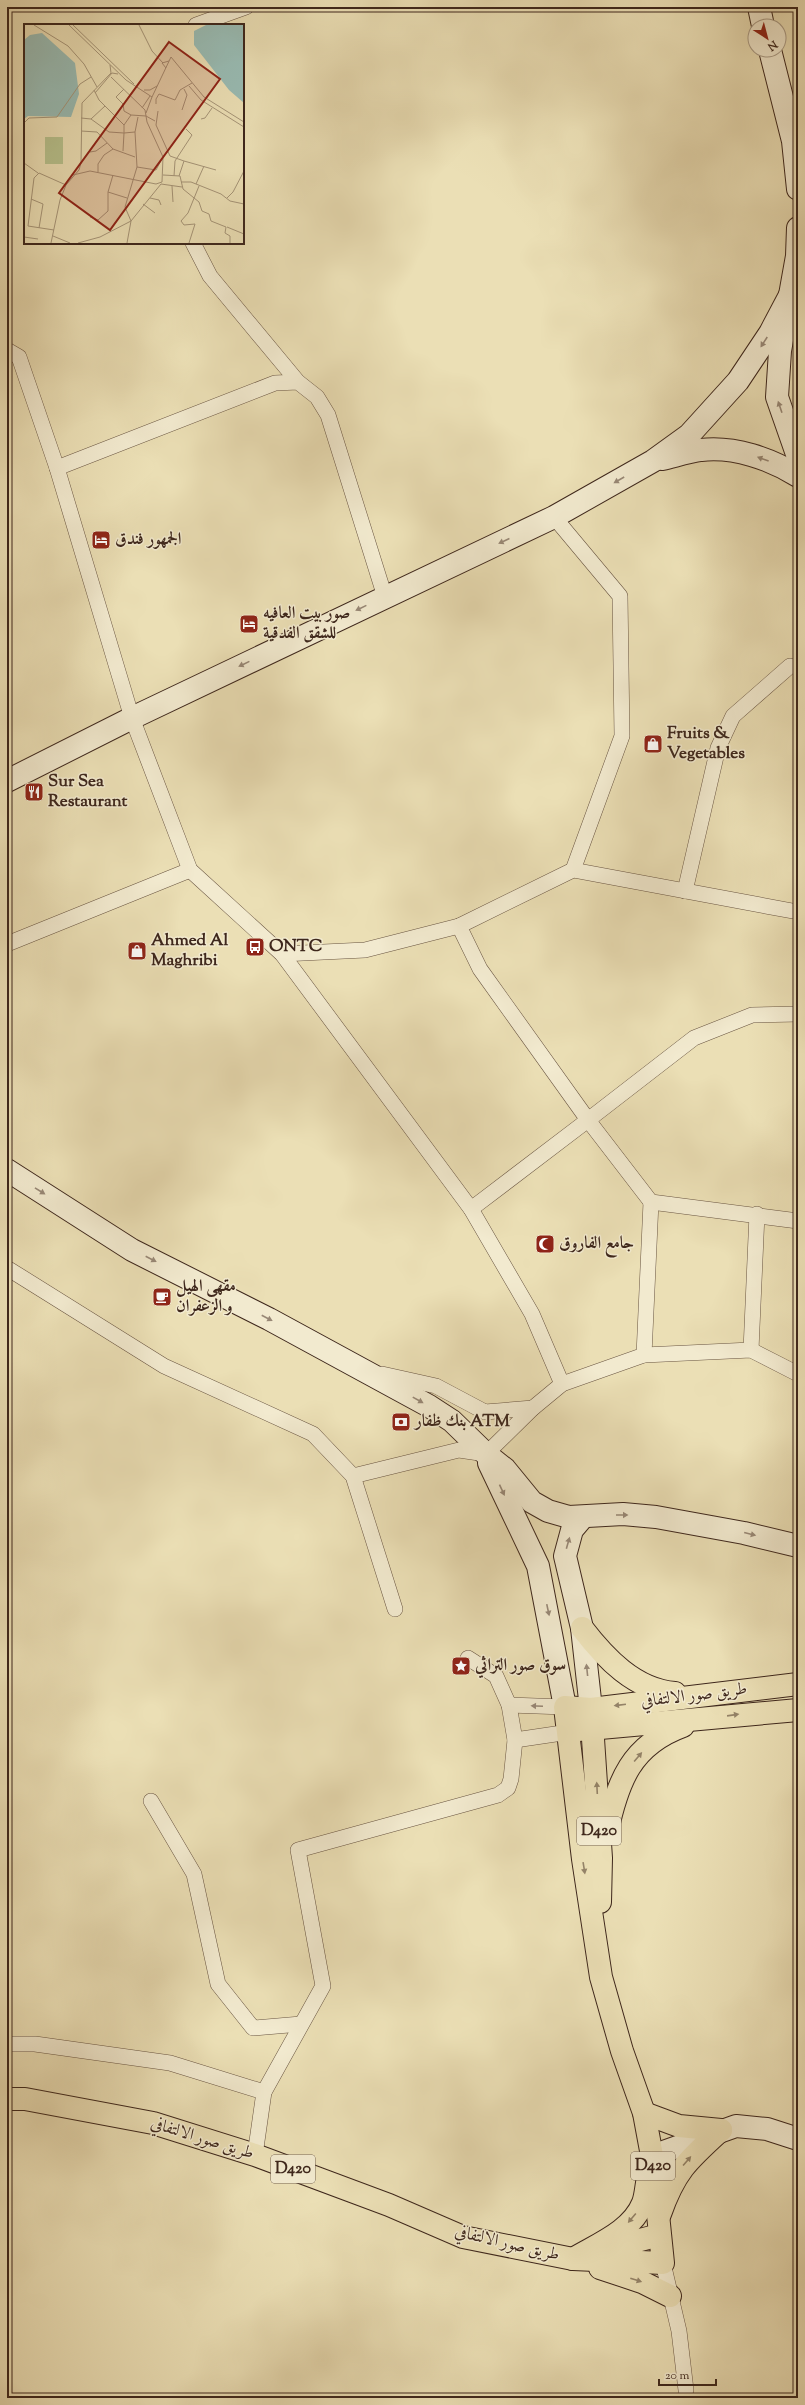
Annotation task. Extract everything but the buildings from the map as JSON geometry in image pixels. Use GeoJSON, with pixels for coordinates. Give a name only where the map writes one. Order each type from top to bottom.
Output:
{"type":"FeatureCollection","features":[{"type":"Feature","properties":{"kind":"main road"},"geometry":{"type":"LineString","coordinates":[[582,1628],[603,1654],[641,1684],[661,1692],[700,1695]]}},
{"type":"Feature","properties":{"kind":"main road","name":"طريق صور الالتفافي"},"geometry":{"type":"LineString","coordinates":[[569,1732],[592,1718],[700,1695],[798,1684]]}},
{"type":"Feature","properties":{"kind":"main road","name":"طريق صور الالتفافي"},"geometry":{"type":"LineString","coordinates":[[565,1707],[592,1718],[702,1720],[763,1711],[798,1710]]}},
{"type":"Feature","properties":{"kind":"main road","name":"D420"},"geometry":{"type":"LineString","coordinates":[[565,1707],[583,1859],[598,1953],[600,1977],[620,2044],[644,2112],[652,2156],[663,2263]]}},
{"type":"Feature","properties":{"kind":"main road","name":"D420"},"geometry":{"type":"LineString","coordinates":[[592,1718],[601,1858],[598,1953]]}},
{"type":"Feature","properties":{"kind":"main road"},"geometry":{"type":"LineString","coordinates":[[601,1858],[616,1792],[632,1763],[654,1739],[702,1720]]}},
{"type":"Feature","properties":{"kind":"main road","name":"طريق صور الالتفافي"},"geometry":{"type":"LineString","coordinates":[[7,2098],[24,2099],[153,2123],[255,2155],[389,2205],[463,2237],[573,2258],[663,2263]]}},
{"type":"Feature","properties":{"kind":"main road"},"geometry":{"type":"LineString","coordinates":[[644,2112],[679,2126],[721,2130]]}},
{"type":"Feature","properties":{"kind":"main road"},"geometry":{"type":"LineString","coordinates":[[659,2228],[669,2187],[687,2161],[721,2130]]}},
{"type":"Feature","properties":{"kind":"main road"},"geometry":{"type":"LineString","coordinates":[[573,2258],[614,2235],[633,2219],[643,2202],[652,2156]]}},
{"type":"Feature","properties":{"kind":"main road","name":"طريق صور الالتفافي"},"geometry":{"type":"LineString","coordinates":[[573,2258],[659,2228]]}},
{"type":"Feature","properties":{"kind":"main road"},"geometry":{"type":"LineString","coordinates":[[573,2258],[642,2282],[670,2296]]}},
{"type":"Feature","properties":{"kind":"street"},"geometry":{"type":"LineString","coordinates":[[199,24],[246,7]]}},
{"type":"Feature","properties":{"kind":"street"},"geometry":{"type":"LineString","coordinates":[[759,7],[761,18]]}},
{"type":"Feature","properties":{"kind":"street"},"geometry":{"type":"LineString","coordinates":[[772,58],[795,141],[798,189]]}},
{"type":"Feature","properties":{"kind":"street"},"geometry":{"type":"LineString","coordinates":[[798,228],[797,256],[780,351],[777,397],[798,457]]}},
{"type":"Feature","properties":{"kind":"street"},"geometry":{"type":"LineString","coordinates":[[194,244],[210,276],[298,382],[317,397],[328,415],[385,597]]}},
{"type":"Feature","properties":{"kind":"street"},"geometry":{"type":"LineString","coordinates":[[7,781],[132,718],[554,517],[653,461],[689,435],[738,381],[770,333],[790,295]]}},
{"type":"Feature","properties":{"kind":"street"},"geometry":{"type":"LineString","coordinates":[[7,350],[19,357],[57,468],[132,718],[190,870],[282,954],[471,1209],[532,1314],[562,1384]]}},
{"type":"Feature","properties":{"kind":"street"},"geometry":{"type":"LineString","coordinates":[[57,468],[275,383],[298,382]]}},
{"type":"Feature","properties":{"kind":"street"},"geometry":{"type":"LineString","coordinates":[[653,461],[702,450],[747,453],[781,466],[798,476]]}},
{"type":"Feature","properties":{"kind":"street"},"geometry":{"type":"LineString","coordinates":[[554,517],[620,596],[622,736],[572,870]]}},
{"type":"Feature","properties":{"kind":"street"},"geometry":{"type":"LineString","coordinates":[[685,891],[718,748],[732,716],[790,666]]}},
{"type":"Feature","properties":{"kind":"street"},"geometry":{"type":"LineString","coordinates":[[7,944],[190,870]]}},
{"type":"Feature","properties":{"kind":"street"},"geometry":{"type":"LineString","coordinates":[[282,954],[364,950],[459,926],[572,870],[798,912]]}},
{"type":"Feature","properties":{"kind":"street"},"geometry":{"type":"LineString","coordinates":[[459,926],[480,969],[588,1120],[651,1202],[644,1355]]}},
{"type":"Feature","properties":{"kind":"street"},"geometry":{"type":"LineString","coordinates":[[471,1209],[694,1038],[752,1015],[798,1014]]}},
{"type":"Feature","properties":{"kind":"street"},"geometry":{"type":"LineString","coordinates":[[7,1170],[132,1250],[269,1319],[452,1421],[486,1454],[505,1469],[525,1495],[539,1507],[559,1515],[583,1517],[623,1514],[656,1517],[744,1533],[798,1546]]}},
{"type":"Feature","properties":{"kind":"street"},"geometry":{"type":"LineString","coordinates":[[651,1202],[757,1214],[798,1221]]}},
{"type":"Feature","properties":{"kind":"street"},"geometry":{"type":"LineString","coordinates":[[751,1350],[757,1214]]}},
{"type":"Feature","properties":{"kind":"street"},"geometry":{"type":"LineString","coordinates":[[7,1268],[164,1366],[313,1434],[353,1476],[395,1609]]}},
{"type":"Feature","properties":{"kind":"street"},"geometry":{"type":"LineString","coordinates":[[486,1454],[533,1408],[562,1384],[644,1355],[751,1350],[798,1374]]}},
{"type":"Feature","properties":{"kind":"street"},"geometry":{"type":"LineString","coordinates":[[359,1369],[436,1386],[485,1412],[533,1408]]}},
{"type":"Feature","properties":{"kind":"street"},"geometry":{"type":"LineString","coordinates":[[353,1476],[459,1450],[486,1454]]}},
{"type":"Feature","properties":{"kind":"street"},"geometry":{"type":"LineString","coordinates":[[486,1454],[538,1566],[565,1707],[509,1705]]}},
{"type":"Feature","properties":{"kind":"street"},"geometry":{"type":"LineString","coordinates":[[583,1517],[572,1530],[565,1556],[582,1628],[592,1718]]}},
{"type":"Feature","properties":{"kind":"street"},"geometry":{"type":"LineString","coordinates":[[255,2155],[264,2092],[323,1986],[298,1850],[498,1795],[508,1788],[511,1779],[515,1740],[509,1705],[496,1676],[468,1658]]}},
{"type":"Feature","properties":{"kind":"street"},"geometry":{"type":"LineString","coordinates":[[515,1740],[569,1732]]}},
{"type":"Feature","properties":{"kind":"street"},"geometry":{"type":"LineString","coordinates":[[151,1801],[194,1874],[218,1984],[253,2028],[301,2024]]}},
{"type":"Feature","properties":{"kind":"street"},"geometry":{"type":"LineString","coordinates":[[7,2044],[35,2044],[170,2063],[264,2092]]}},
{"type":"Feature","properties":{"kind":"street"},"geometry":{"type":"LineString","coordinates":[[652,2156],[721,2130],[736,2126],[767,2129],[798,2139]]}},
{"type":"Feature","properties":{"kind":"street"},"geometry":{"type":"LineString","coordinates":[[663,2263],[679,2332],[686,2390]]}},
{"type":"Feature","properties":{"kind":"place","name":"الجمهور فندق"},"geometry":{"type":"Point","coordinates":[101,540]}},
{"type":"Feature","properties":{"kind":"place","name":"صور بيت العافيه للشقق الفدقية"},"geometry":{"type":"Point","coordinates":[249,624]}},
{"type":"Feature","properties":{"kind":"place","name":"Fruits & Vegetables"},"geometry":{"type":"Point","coordinates":[653,744]}},
{"type":"Feature","properties":{"kind":"place","name":"Sur Sea Restaurant"},"geometry":{"type":"Point","coordinates":[34,792]}},
{"type":"Feature","properties":{"kind":"place","name":"ONTC"},"geometry":{"type":"Point","coordinates":[255,947]}},
{"type":"Feature","properties":{"kind":"place","name":"Ahmed Al Maghribi"},"geometry":{"type":"Point","coordinates":[137,951]}},
{"type":"Feature","properties":{"kind":"place","name":"جامع الفاروق"},"geometry":{"type":"Point","coordinates":[545,1244]}},
{"type":"Feature","properties":{"kind":"place","name":"مقهى الهيل و الزعفران"},"geometry":{"type":"Point","coordinates":[162,1297]}},
{"type":"Feature","properties":{"kind":"place","name":"بنك ظفار ATM"},"geometry":{"type":"Point","coordinates":[401,1422]}},
{"type":"Feature","properties":{"kind":"place","name":"سوق صور التراثي"},"geometry":{"type":"Point","coordinates":[461,1666]}}]}
